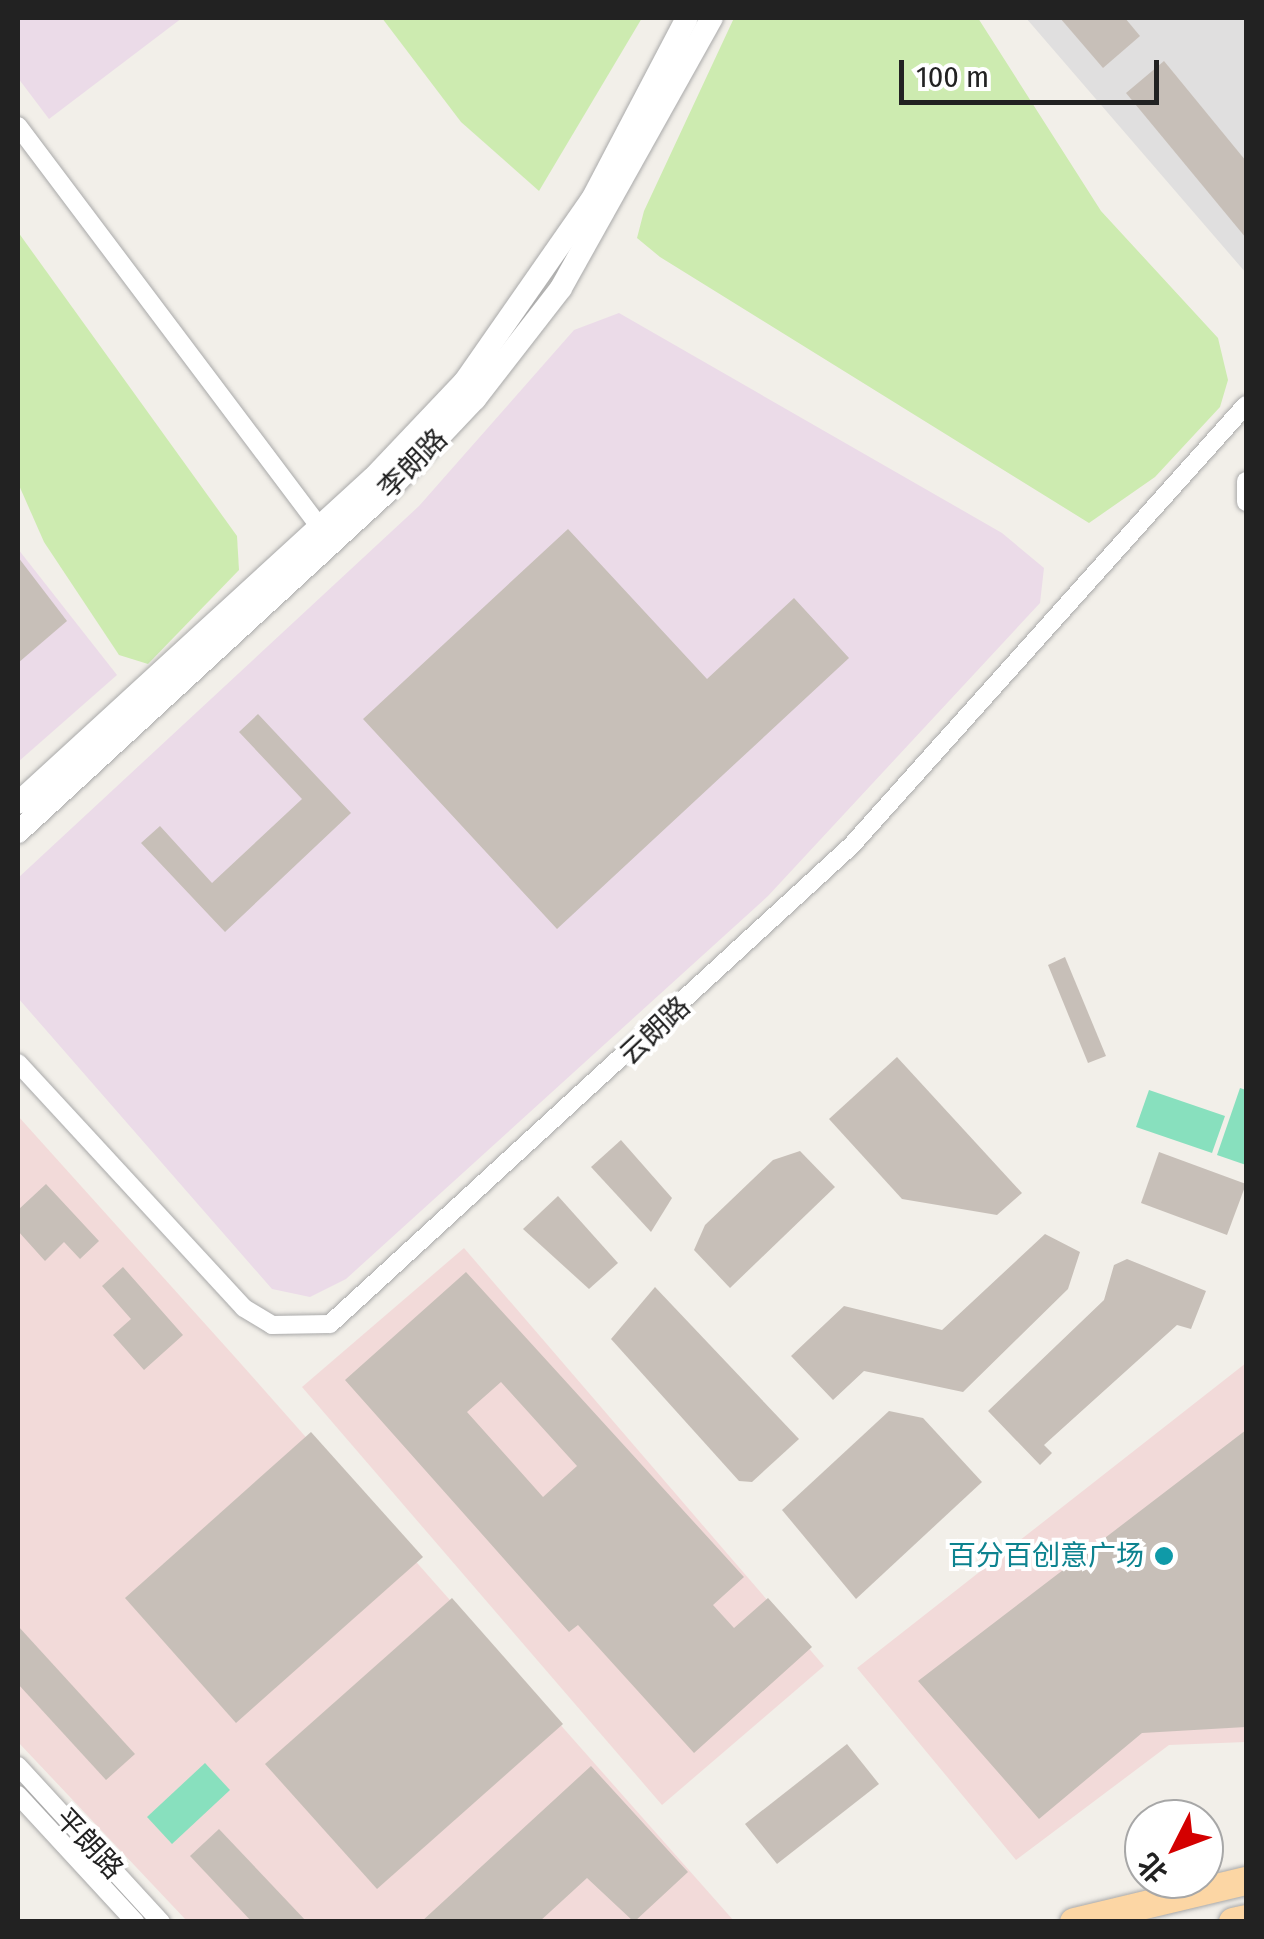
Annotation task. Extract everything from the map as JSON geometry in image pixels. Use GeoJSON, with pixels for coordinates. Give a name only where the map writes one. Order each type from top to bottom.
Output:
{"type":"FeatureCollection","features":[{"type":"Feature","properties":{"kind":"main road"},"geometry":{"type":"LineString","coordinates":[[1074,1922],[1246,1881]]}},
{"type":"Feature","properties":{"kind":"main road"},"geometry":{"type":"LineString","coordinates":[[1233,1922],[1246,1919]]}},
{"type":"Feature","properties":{"kind":"street","name":"李朗路"},"geometry":{"type":"LineString","coordinates":[[18,832],[326,535],[503,333],[592,198],[688,18]]}},
{"type":"Feature","properties":{"kind":"street","name":"李朗路"},"geometry":{"type":"LineString","coordinates":[[18,803],[326,535],[475,399],[561,288],[712,18]]}},
{"type":"Feature","properties":{"kind":"street"},"geometry":{"type":"LineString","coordinates":[[18,126],[326,535]]}},
{"type":"Feature","properties":{"kind":"street","name":"云朗路"},"geometry":{"type":"LineString","coordinates":[[18,1063],[244,1308],[272,1325],[330,1324],[851,846],[1246,404]]}},
{"type":"Feature","properties":{"kind":"street"},"geometry":{"type":"LineString","coordinates":[[1246,481],[1246,502]]}},
{"type":"Feature","properties":{"kind":"street","name":"平朗路"},"geometry":{"type":"LineString","coordinates":[[18,1766],[161,1922]]}},
{"type":"Feature","properties":{"kind":"street","name":"平朗路"},"geometry":{"type":"LineString","coordinates":[[18,1795],[135,1922]]}},
{"type":"Feature","properties":{"kind":"shaded area"},"geometry":{"type":"Polygon","coordinates":[[[18,18],[182,18],[49,119],[18,78],[18,18]]]}},
{"type":"Feature","properties":{"kind":"shaded area"},"geometry":{"type":"Polygon","coordinates":[[[1026,18],[1246,18],[1246,273],[1026,18]]]}},
{"type":"Feature","properties":{"kind":"shaded area"},"geometry":{"type":"Polygon","coordinates":[[[619,313],[1002,533],[1044,568],[1040,603],[768,896],[346,1279],[310,1297],[272,1289],[18,998],[18,878],[419,506],[574,330],[619,313]]]}},
{"type":"Feature","properties":{"kind":"shaded area"},"geometry":{"type":"Polygon","coordinates":[[[18,549],[117,675],[18,762],[18,549]]]}},
{"type":"Feature","properties":{"kind":"shaded area"},"geometry":{"type":"Polygon","coordinates":[[[18,1116],[734,1921],[187,1921],[18,1742],[18,1116]]]}},
{"type":"Feature","properties":{"kind":"shaded area"},"geometry":{"type":"Polygon","coordinates":[[[464,1248],[824,1666],[662,1805],[302,1387],[464,1248]]]}},
{"type":"Feature","properties":{"kind":"shaded area","name":"百分百创意广场"},"geometry":{"type":"Polygon","coordinates":[[[1246,1363],[1246,1742],[1169,1745],[1016,1860],[857,1668],[1246,1363]]]}},
{"type":"Feature","properties":{"kind":"green space"},"geometry":{"type":"Polygon","coordinates":[[[382,18],[642,18],[539,191],[461,122],[382,18]]]}},
{"type":"Feature","properties":{"kind":"green space"},"geometry":{"type":"Polygon","coordinates":[[[734,18],[978,18],[1101,211],[1218,338],[1228,380],[1220,407],[1155,477],[1089,523],[660,257],[637,238],[644,211],[734,18]]]}},
{"type":"Feature","properties":{"kind":"green space"},"geometry":{"type":"Polygon","coordinates":[[[18,232],[237,536],[239,570],[148,664],[119,655],[44,542],[18,483],[18,232]]]}},
{"type":"Feature","properties":{"kind":"green space"},"geometry":{"type":"Polygon","coordinates":[[[1240,1088],[1246,1090],[1246,1165],[1217,1155],[1240,1088]]]}},
{"type":"Feature","properties":{"kind":"green space"},"geometry":{"type":"Polygon","coordinates":[[[1149,1090],[1225,1116],[1212,1153],[1136,1127],[1149,1090]]]}},
{"type":"Feature","properties":{"kind":"green space"},"geometry":{"type":"Polygon","coordinates":[[[205,1763],[230,1790],[172,1844],[147,1817],[205,1763]]]}},
{"type":"Feature","properties":{"kind":"building"},"geometry":{"type":"Polygon","coordinates":[[[1060,18],[1125,18],[1140,36],[1103,68],[1060,18]]]}},
{"type":"Feature","properties":{"kind":"building"},"geometry":{"type":"Polygon","coordinates":[[[1164,61],[1246,161],[1246,238],[1126,93],[1164,61]]]}},
{"type":"Feature","properties":{"kind":"building"},"geometry":{"type":"Polygon","coordinates":[[[568,529],[707,679],[794,598],[849,658],[557,929],[363,719],[568,529]]]}},
{"type":"Feature","properties":{"kind":"building"},"geometry":{"type":"Polygon","coordinates":[[[18,557],[67,621],[18,663],[18,557]]]}},
{"type":"Feature","properties":{"kind":"building"},"geometry":{"type":"Polygon","coordinates":[[[258,714],[351,813],[225,932],[141,843],[160,826],[212,883],[302,799],[239,732],[258,714]]]}},
{"type":"Feature","properties":{"kind":"building"},"geometry":{"type":"Polygon","coordinates":[[[1065,957],[1106,1056],[1088,1063],[1048,965],[1065,957]]]}},
{"type":"Feature","properties":{"kind":"building"},"geometry":{"type":"Polygon","coordinates":[[[897,1057],[1022,1193],[997,1215],[902,1199],[829,1119],[897,1057]]]}},
{"type":"Feature","properties":{"kind":"building"},"geometry":{"type":"Polygon","coordinates":[[[621,1140],[672,1198],[651,1232],[591,1167],[621,1140]]]}},
{"type":"Feature","properties":{"kind":"building"},"geometry":{"type":"Polygon","coordinates":[[[800,1151],[835,1187],[730,1288],[694,1250],[705,1225],[773,1160],[800,1151]]]}},
{"type":"Feature","properties":{"kind":"building"},"geometry":{"type":"Polygon","coordinates":[[[1159,1152],[1246,1184],[1227,1235],[1141,1203],[1159,1152]]]}},
{"type":"Feature","properties":{"kind":"building"},"geometry":{"type":"Polygon","coordinates":[[[46,1184],[99,1241],[80,1259],[64,1242],[45,1261],[18,1231],[18,1210],[46,1184]]]}},
{"type":"Feature","properties":{"kind":"building"},"geometry":{"type":"Polygon","coordinates":[[[558,1196],[618,1263],[589,1289],[523,1229],[558,1196]]]}},
{"type":"Feature","properties":{"kind":"building"},"geometry":{"type":"Polygon","coordinates":[[[1045,1234],[1080,1252],[1068,1289],[963,1392],[864,1371],[833,1400],[791,1356],[844,1306],[942,1330],[1045,1234]]]}},
{"type":"Feature","properties":{"kind":"building"},"geometry":{"type":"Polygon","coordinates":[[[1127,1259],[1206,1291],[1191,1329],[1177,1325],[1044,1445],[1052,1453],[1040,1465],[988,1411],[1104,1300],[1114,1265],[1127,1259]]]}},
{"type":"Feature","properties":{"kind":"building"},"geometry":{"type":"Polygon","coordinates":[[[123,1267],[183,1335],[144,1370],[113,1335],[131,1319],[102,1286],[123,1267]]]}},
{"type":"Feature","properties":{"kind":"building"},"geometry":{"type":"Polygon","coordinates":[[[466,1272],[744,1577],[713,1605],[734,1628],[768,1598],[812,1647],[694,1753],[578,1625],[569,1632],[345,1380],[466,1272]],[[501,1382],[467,1412],[543,1497],[577,1466],[501,1382]]]}},
{"type":"Feature","properties":{"kind":"building"},"geometry":{"type":"Polygon","coordinates":[[[655,1287],[799,1439],[752,1482],[739,1481],[611,1339],[655,1287]]]}},
{"type":"Feature","properties":{"kind":"building"},"geometry":{"type":"Polygon","coordinates":[[[889,1411],[923,1418],[982,1482],[856,1599],[782,1510],[889,1411]]]}},
{"type":"Feature","properties":{"kind":"building","name":"百分百创意广场"},"geometry":{"type":"Polygon","coordinates":[[[1246,1430],[1246,1727],[1142,1733],[1039,1819],[918,1681],[1246,1430]]]}},
{"type":"Feature","properties":{"kind":"building"},"geometry":{"type":"Polygon","coordinates":[[[311,1432],[423,1557],[236,1723],[125,1598],[311,1432]]]}},
{"type":"Feature","properties":{"kind":"building"},"geometry":{"type":"Polygon","coordinates":[[[452,1598],[563,1724],[377,1889],[265,1764],[452,1598]]]}},
{"type":"Feature","properties":{"kind":"building"},"geometry":{"type":"Polygon","coordinates":[[[18,1626],[135,1754],[106,1780],[18,1684],[18,1626]]]}},
{"type":"Feature","properties":{"kind":"building"},"geometry":{"type":"Polygon","coordinates":[[[847,1744],[879,1784],[777,1864],[745,1824],[847,1744]]]}},
{"type":"Feature","properties":{"kind":"building"},"geometry":{"type":"Polygon","coordinates":[[[591,1766],[688,1872],[634,1922],[587,1878],[539,1922],[421,1922],[591,1766]]]}},
{"type":"Feature","properties":{"kind":"building"},"geometry":{"type":"Polygon","coordinates":[[[219,1829],[307,1922],[252,1922],[190,1856],[219,1829]]]}},
{"type":"Feature","properties":{"kind":"place","name":"百分百创意广场"},"geometry":{"type":"Point","coordinates":[1164,1556]}}]}
